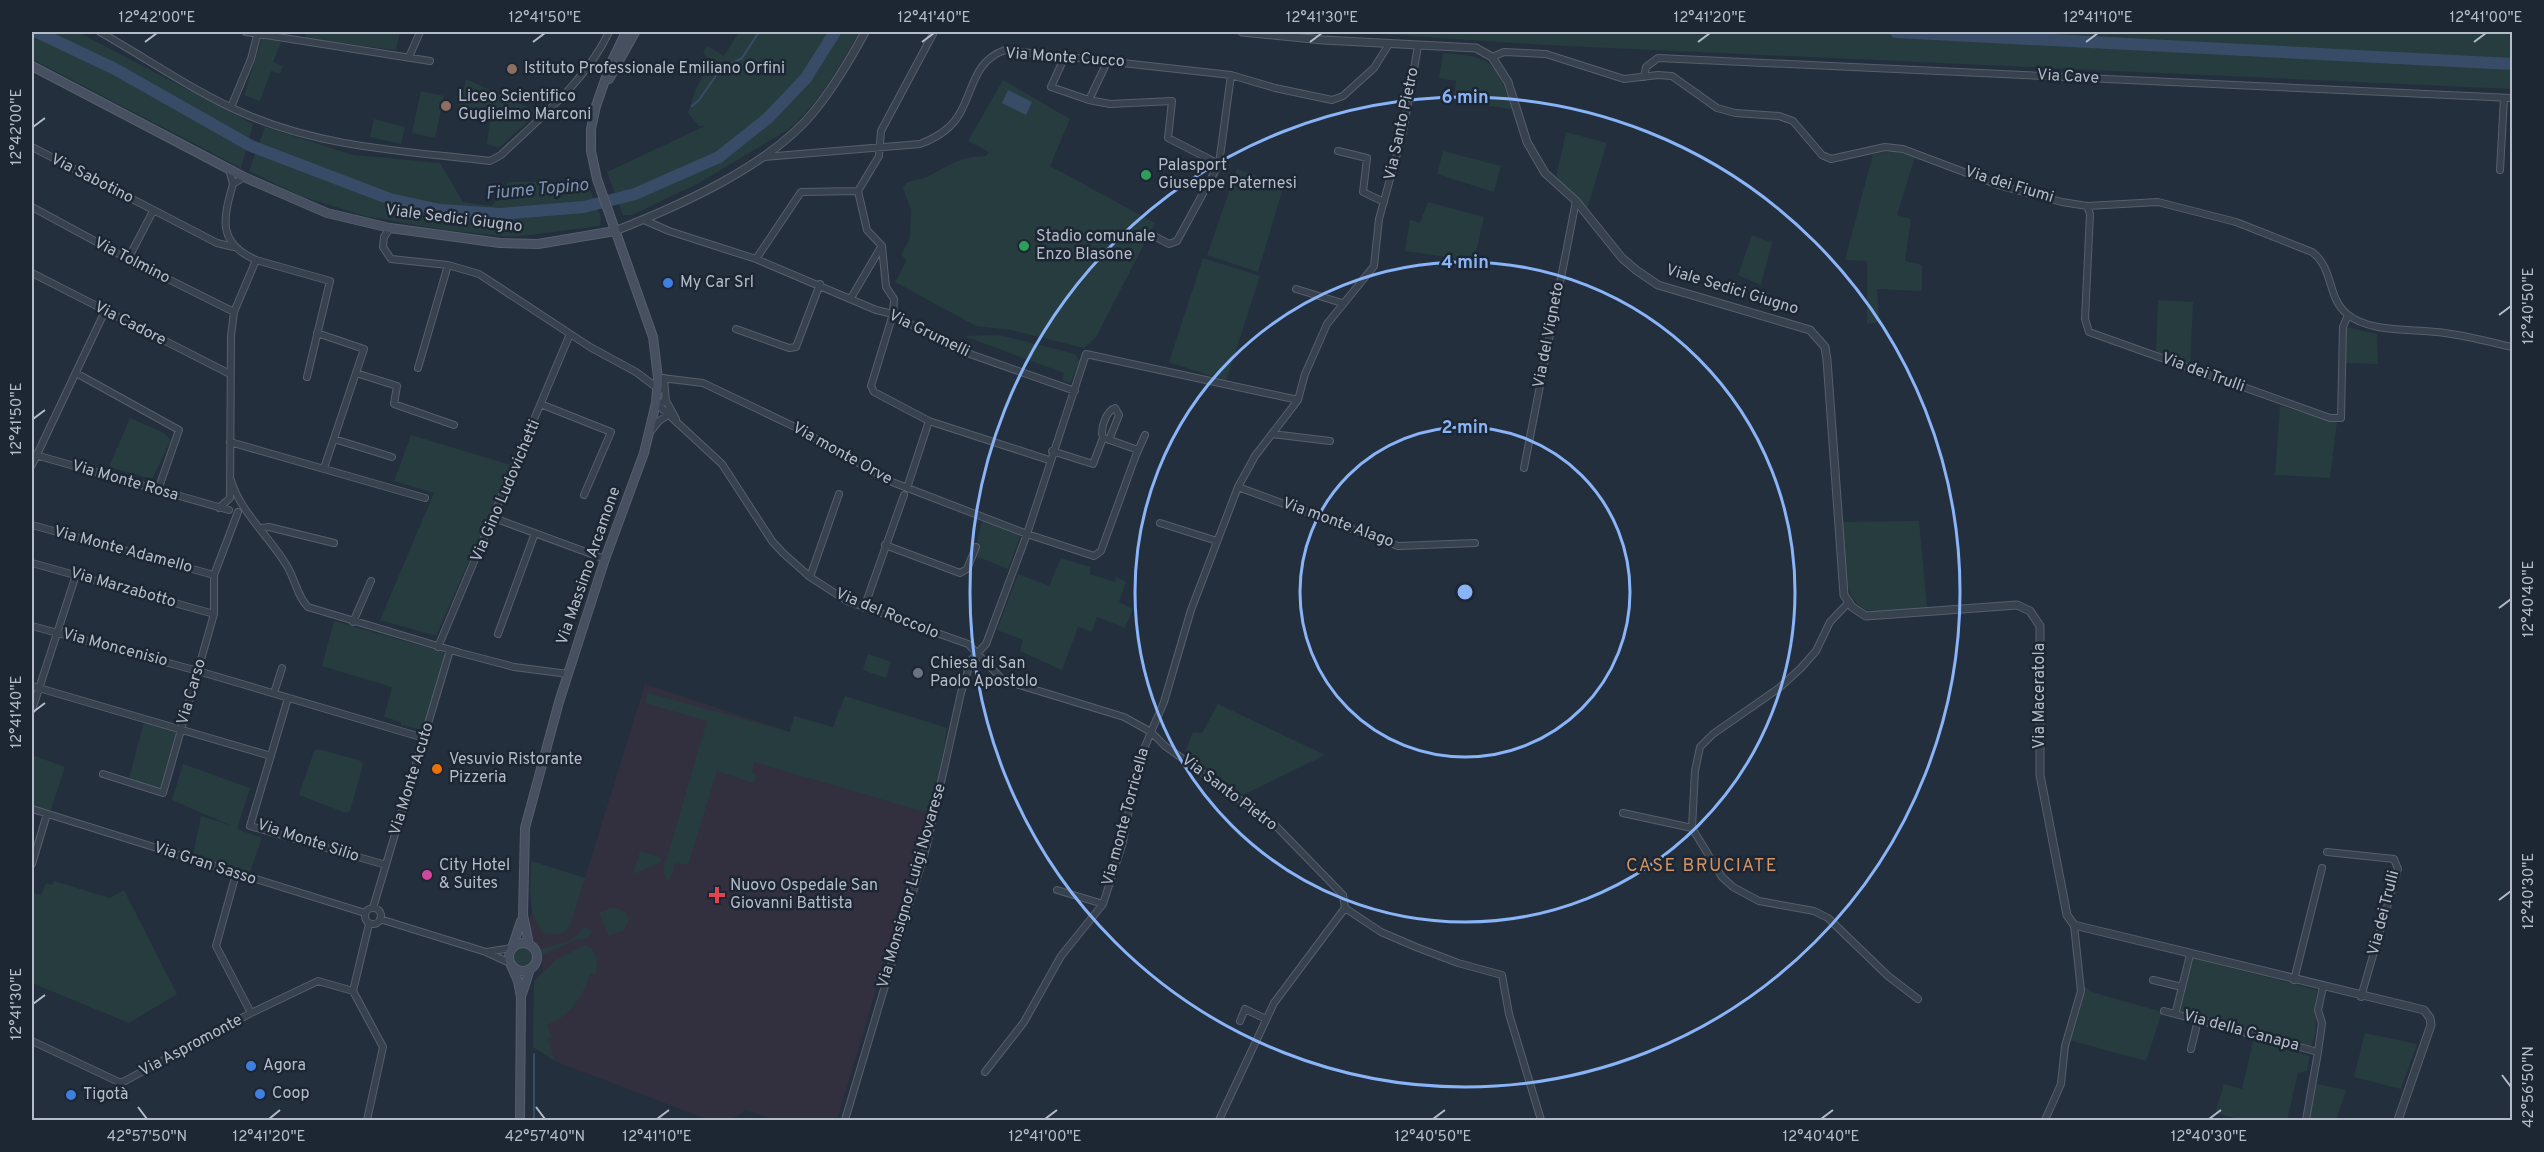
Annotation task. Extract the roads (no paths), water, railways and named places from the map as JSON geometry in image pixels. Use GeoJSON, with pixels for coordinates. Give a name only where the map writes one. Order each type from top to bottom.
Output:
{"type":"FeatureCollection","features":[{"type":"Feature","properties":{"kind":"main road"},"geometry":{"type":"LineString","coordinates":[[602,90],[611,63],[626,32]]}},
{"type":"Feature","properties":{"kind":"main road"},"geometry":{"type":"LineString","coordinates":[[602,90],[635,32]]}},
{"type":"Feature","properties":{"kind":"main road","name":"Viale Sedici Giugno"},"geometry":{"type":"LineString","coordinates":[[32,66],[228,169],[306,206],[390,228],[500,243],[538,244],[615,231]]}},
{"type":"Feature","properties":{"kind":"main road","name":"Via Massimo Arcamone"},"geometry":{"type":"LineString","coordinates":[[520,997],[537,957],[535,949],[529,944],[523,915],[525,828],[568,674],[605,559],[651,432],[657,388],[661,378],[653,337],[597,179],[591,151],[591,129],[602,90]]}},
{"type":"Feature","properties":{"kind":"main road","name":"Via Massimo Arcamone"},"geometry":{"type":"LineString","coordinates":[[520,1120],[520,997],[518,981],[509,955],[523,915]]}},
{"type":"Feature","properties":{"kind":"main road"},"geometry":{"type":"LineString","coordinates":[[512,948],[520,943],[529,944]]}},
{"type":"Feature","properties":{"kind":"main road"},"geometry":{"type":"LineString","coordinates":[[510,963],[521,971],[530,969]]}},
{"type":"Feature","properties":{"kind":"street"},"geometry":{"type":"LineString","coordinates":[[100,32],[231,107],[280,127],[352,146],[490,160],[501,155],[582,75],[598,54],[609,32]]}},
{"type":"Feature","properties":{"kind":"street"},"geometry":{"type":"LineString","coordinates":[[112,38],[117,32]]}},
{"type":"Feature","properties":{"kind":"street"},"geometry":{"type":"LineString","coordinates":[[246,32],[258,32],[430,61]]}},
{"type":"Feature","properties":{"kind":"street"},"geometry":{"type":"LineString","coordinates":[[231,107],[251,58],[258,32]]}},
{"type":"Feature","properties":{"kind":"street"},"geometry":{"type":"LineString","coordinates":[[409,57],[420,32]]}},
{"type":"Feature","properties":{"kind":"street","name":"Viale Sedici Giugno"},"geometry":{"type":"LineString","coordinates":[[615,231],[644,220],[719,184],[760,157],[816,110],[851,59],[865,32]]}},
{"type":"Feature","properties":{"kind":"street"},"geometry":{"type":"LineString","coordinates":[[933,32],[881,131],[879,156],[858,191],[867,230],[882,246],[886,287],[894,299],[893,314],[871,386],[874,392],[929,421],[1049,460]]}},
{"type":"Feature","properties":{"kind":"street"},"geometry":{"type":"LineString","coordinates":[[1242,32],[1323,40],[1476,48],[1492,57]]}},
{"type":"Feature","properties":{"kind":"street"},"geometry":{"type":"LineString","coordinates":[[1323,40],[1324,32]]}},
{"type":"Feature","properties":{"kind":"street","name":"Via Monte Cucco"},"geometry":{"type":"LineString","coordinates":[[760,157],[920,144],[945,130],[960,113],[972,81],[995,54],[1005,50],[1231,75],[1275,88],[1332,100],[1343,96],[1374,68],[1389,44]]}},
{"type":"Feature","properties":{"kind":"street","name":"Via Santo Pietro"},"geometry":{"type":"LineString","coordinates":[[1345,908],[1342,895],[1275,825],[1165,746],[1151,732],[1164,702],[1176,655],[1238,487],[1272,434],[1298,400],[1317,345],[1342,303],[1374,266],[1379,219],[1403,132],[1418,46]]}},
{"type":"Feature","properties":{"kind":"street","name":"Via dei Fiumi"},"geometry":{"type":"LineString","coordinates":[[1492,57],[1504,51],[1546,54],[1624,79],[1672,76],[1717,108],[1735,113],[1779,116],[1793,121],[1822,155],[1831,159],[1885,147],[1903,149],[2001,186],[2062,202],[2087,206],[2157,202],[2236,222],[2312,252],[2326,266],[2337,301],[2348,315]]}},
{"type":"Feature","properties":{"kind":"street"},"geometry":{"type":"LineString","coordinates":[[1065,56],[1051,87],[1089,100],[1110,104],[1172,101],[1168,138],[1219,164]]}},
{"type":"Feature","properties":{"kind":"street","name":"Viale Sedici Giugno"},"geometry":{"type":"LineString","coordinates":[[1492,57],[1508,82],[1527,142],[1545,173],[1576,201],[1622,258],[1658,285],[1810,330],[1825,347],[1844,595],[1849,602]]}},
{"type":"Feature","properties":{"kind":"street","name":"Via Cave"},"geometry":{"type":"LineString","coordinates":[[1644,77],[1647,67],[1658,58],[2512,98]]}},
{"type":"Feature","properties":{"kind":"street"},"geometry":{"type":"LineString","coordinates":[[1089,100],[1108,60]]}},
{"type":"Feature","properties":{"kind":"street"},"geometry":{"type":"LineString","coordinates":[[1154,236],[1169,244],[1177,241],[1219,164],[1231,75]]}},
{"type":"Feature","properties":{"kind":"street"},"geometry":{"type":"LineString","coordinates":[[2500,170],[2504,98]]}},
{"type":"Feature","properties":{"kind":"street","name":"Via Sabotino"},"geometry":{"type":"LineString","coordinates":[[32,147],[226,247],[234,247],[256,260],[330,281],[317,333]]}},
{"type":"Feature","properties":{"kind":"street","name":"Via Santo Pietro"},"geometry":{"type":"LineString","coordinates":[[1338,151],[1367,158],[1363,192],[1384,202]]}},
{"type":"Feature","properties":{"kind":"street"},"geometry":{"type":"LineString","coordinates":[[228,169],[233,184],[225,224],[227,236],[234,247]]}},
{"type":"Feature","properties":{"kind":"street"},"geometry":{"type":"LineString","coordinates":[[233,184],[244,177]]}},
{"type":"Feature","properties":{"kind":"street"},"geometry":{"type":"LineString","coordinates":[[756,259],[801,192],[858,191]]}},
{"type":"Feature","properties":{"kind":"street","name":"Via del Vigneto"},"geometry":{"type":"LineString","coordinates":[[1524,468],[1576,201]]}},
{"type":"Feature","properties":{"kind":"street","name":"Via dei Trulli"},"geometry":{"type":"LineString","coordinates":[[2087,206],[2090,214],[2085,319],[2089,332],[2330,418],[2341,418],[2343,327],[2348,315]]}},
{"type":"Feature","properties":{"kind":"street","name":"Via Tolmino"},"geometry":{"type":"LineString","coordinates":[[32,207],[128,259],[234,312]]}},
{"type":"Feature","properties":{"kind":"street","name":"Via Sabotino"},"geometry":{"type":"LineString","coordinates":[[128,259],[153,211]]}},
{"type":"Feature","properties":{"kind":"street","name":"Via Grumelli"},"geometry":{"type":"LineString","coordinates":[[644,220],[820,284],[876,310],[893,314],[953,348],[1075,391]]}},
{"type":"Feature","properties":{"kind":"street","name":"Via del Roccolo"},"geometry":{"type":"LineString","coordinates":[[380,226],[384,237],[383,250],[391,259],[448,265],[486,278],[570,334],[636,372],[657,388],[676,419],[722,464],[772,540],[810,577],[831,593],[864,608],[968,644],[1003,680],[1124,717],[1151,732]]}},
{"type":"Feature","properties":{"kind":"street"},"geometry":{"type":"LineString","coordinates":[[384,237],[390,228]]}},
{"type":"Feature","properties":{"kind":"street"},"geometry":{"type":"LineString","coordinates":[[851,298],[882,246]]}},
{"type":"Feature","properties":{"kind":"street","name":"Via Carso"},"geometry":{"type":"LineString","coordinates":[[231,530],[229,500],[231,480],[230,374],[234,312],[256,260]]}},
{"type":"Feature","properties":{"kind":"street"},"geometry":{"type":"LineString","coordinates":[[418,368],[448,265]]}},
{"type":"Feature","properties":{"kind":"street","name":"Via Cadore"},"geometry":{"type":"LineString","coordinates":[[32,273],[230,374]]}},
{"type":"Feature","properties":{"kind":"street"},"geometry":{"type":"LineString","coordinates":[[736,329],[789,348],[796,347],[820,284]]}},
{"type":"Feature","properties":{"kind":"street"},"geometry":{"type":"LineString","coordinates":[[1296,289],[1342,303]]}},
{"type":"Feature","properties":{"kind":"street"},"geometry":{"type":"LineString","coordinates":[[32,465],[33,455],[105,311]]}},
{"type":"Feature","properties":{"kind":"street"},"geometry":{"type":"LineString","coordinates":[[2348,315],[2369,325],[2448,333],[2512,347]]}},
{"type":"Feature","properties":{"kind":"street"},"geometry":{"type":"LineString","coordinates":[[307,377],[317,333],[364,349],[324,468]]}},
{"type":"Feature","properties":{"kind":"street","name":"Via Gino Ludovichetti"},"geometry":{"type":"LineString","coordinates":[[438,647],[543,405],[570,334]]}},
{"type":"Feature","properties":{"kind":"street"},"geometry":{"type":"LineString","coordinates":[[1145,435],[1138,450],[1106,439],[1093,464],[1052,452],[1086,354],[1298,400]]}},
{"type":"Feature","properties":{"kind":"street"},"geometry":{"type":"LineString","coordinates":[[76,373],[178,430],[158,490]]}},
{"type":"Feature","properties":{"kind":"street"},"geometry":{"type":"LineString","coordinates":[[356,373],[397,386],[394,404],[454,425]]}},
{"type":"Feature","properties":{"kind":"street"},"geometry":{"type":"LineString","coordinates":[[656,403],[666,402],[661,378]]}},
{"type":"Feature","properties":{"kind":"street","name":"Via monte Orve"},"geometry":{"type":"LineString","coordinates":[[661,378],[703,383],[727,393],[795,427],[905,491],[1027,534],[1098,555],[1138,450]]}},
{"type":"Feature","properties":{"kind":"street","name":"Via del Roccolo"},"geometry":{"type":"LineString","coordinates":[[656,403],[668,415],[676,419]]}},
{"type":"Feature","properties":{"kind":"street"},"geometry":{"type":"LineString","coordinates":[[543,405],[611,432],[585,495]]}},
{"type":"Feature","properties":{"kind":"street"},"geometry":{"type":"LineString","coordinates":[[651,432],[662,417],[668,415]]}},
{"type":"Feature","properties":{"kind":"street"},"geometry":{"type":"LineString","coordinates":[[864,608],[929,421]]}},
{"type":"Feature","properties":{"kind":"street"},"geometry":{"type":"LineString","coordinates":[[1272,434],[1330,441]]}},
{"type":"Feature","properties":{"kind":"street"},"geometry":{"type":"LineString","coordinates":[[334,439],[392,457]]}},
{"type":"Feature","properties":{"kind":"street"},"geometry":{"type":"LineString","coordinates":[[230,442],[425,498]]}},
{"type":"Feature","properties":{"kind":"street","name":"Via Monsignor Luigi Novarese"},"geometry":{"type":"LineString","coordinates":[[845,1120],[927,846],[961,693],[971,660],[986,644],[1027,534],[1052,452]]}},
{"type":"Feature","properties":{"kind":"street","name":"Via Monte Rosa"},"geometry":{"type":"LineString","coordinates":[[33,455],[230,511],[240,509]]}},
{"type":"Feature","properties":{"kind":"street"},"geometry":{"type":"LineString","coordinates":[[231,480],[240,509],[261,528],[291,572],[305,604],[316,611],[514,667],[568,674]]}},
{"type":"Feature","properties":{"kind":"street","name":"Via monte Alago"},"geometry":{"type":"LineString","coordinates":[[1238,487],[1398,546],[1475,543]]}},
{"type":"Feature","properties":{"kind":"street"},"geometry":{"type":"LineString","coordinates":[[810,577],[839,494]]}},
{"type":"Feature","properties":{"kind":"street"},"geometry":{"type":"LineString","coordinates":[[219,508],[229,500],[238,497]]}},
{"type":"Feature","properties":{"kind":"street","name":"Via Carso"},"geometry":{"type":"LineString","coordinates":[[103,774],[163,793],[214,614],[214,575],[240,509]]}},
{"type":"Feature","properties":{"kind":"street"},"geometry":{"type":"LineString","coordinates":[[494,518],[605,559]]}},
{"type":"Feature","properties":{"kind":"street"},"geometry":{"type":"LineString","coordinates":[[1160,524],[1217,541]]}},
{"type":"Feature","properties":{"kind":"street","name":"Via Monte Adamello"},"geometry":{"type":"LineString","coordinates":[[32,525],[214,575]]}},
{"type":"Feature","properties":{"kind":"street"},"geometry":{"type":"LineString","coordinates":[[261,528],[269,527],[334,543]]}},
{"type":"Feature","properties":{"kind":"street"},"geometry":{"type":"LineString","coordinates":[[498,634],[535,533]]}},
{"type":"Feature","properties":{"kind":"street"},"geometry":{"type":"LineString","coordinates":[[885,545],[960,573],[967,568],[975,547]]}},
{"type":"Feature","properties":{"kind":"street","name":"Via Marzabotto"},"geometry":{"type":"LineString","coordinates":[[32,563],[214,614]]}},
{"type":"Feature","properties":{"kind":"street"},"geometry":{"type":"LineString","coordinates":[[32,710],[35,687],[76,575]]}},
{"type":"Feature","properties":{"kind":"street"},"geometry":{"type":"LineString","coordinates":[[353,622],[371,581]]}},
{"type":"Feature","properties":{"kind":"street"},"geometry":{"type":"LineString","coordinates":[[1849,602],[1830,622],[1816,651],[1801,669],[1779,688],[1713,734],[1700,747],[1695,771],[1692,828],[1722,877],[1733,887],[1759,901],[1814,911],[1828,918],[1888,976],[1918,999]]}},
{"type":"Feature","properties":{"kind":"street","name":"Via Maceratola"},"geometry":{"type":"LineString","coordinates":[[1849,602],[1852,607],[1866,616],[2017,604],[2030,610],[2040,626],[2040,775],[2067,915],[2074,925]]}},
{"type":"Feature","properties":{"kind":"street","name":"Via Moncenisio"},"geometry":{"type":"LineString","coordinates":[[32,626],[198,671],[424,738]]}},
{"type":"Feature","properties":{"kind":"street","name":"Via Monte Acuto"},"geometry":{"type":"LineString","coordinates":[[374,908],[450,650]]}},
{"type":"Feature","properties":{"kind":"street"},"geometry":{"type":"LineString","coordinates":[[274,693],[282,668]]}},
{"type":"Feature","properties":{"kind":"street"},"geometry":{"type":"LineString","coordinates":[[35,687],[270,756]]}},
{"type":"Feature","properties":{"kind":"street","name":"Via Monte Silio"},"geometry":{"type":"LineString","coordinates":[[288,698],[250,826],[386,865]]}},
{"type":"Feature","properties":{"kind":"street","name":"Via monte Torricella"},"geometry":{"type":"LineString","coordinates":[[985,1072],[1024,1022],[1061,956],[1102,903],[1123,842],[1137,766],[1151,732]]}},
{"type":"Feature","properties":{"kind":"street","name":"Via Gran Sasso"},"geometry":{"type":"LineString","coordinates":[[32,809],[365,913]]}},
{"type":"Feature","properties":{"kind":"street"},"geometry":{"type":"LineString","coordinates":[[1623,813],[1692,828]]}},
{"type":"Feature","properties":{"kind":"street"},"geometry":{"type":"LineString","coordinates":[[32,864],[47,814]]}},
{"type":"Feature","properties":{"kind":"street","name":"Via dei Trulli"},"geometry":{"type":"LineString","coordinates":[[2327,852],[2394,860],[2398,869],[2361,997]]}},
{"type":"Feature","properties":{"kind":"street"},"geometry":{"type":"LineString","coordinates":[[2294,980],[2322,868]]}},
{"type":"Feature","properties":{"kind":"street"},"geometry":{"type":"LineString","coordinates":[[236,874],[216,946],[251,1013]]}},
{"type":"Feature","properties":{"kind":"street","name":"Via monte Torricella"},"geometry":{"type":"LineString","coordinates":[[1057,890],[1102,903]]}},
{"type":"Feature","properties":{"kind":"street"},"geometry":{"type":"LineString","coordinates":[[374,908],[380,911],[380,918],[375,924],[369,924],[365,920],[365,913],[374,908]]}},
{"type":"Feature","properties":{"kind":"street"},"geometry":{"type":"LineString","coordinates":[[1219,1120],[1274,1003],[1345,908],[1381,932],[1416,947],[1458,963],[1502,975],[1509,1014],[1541,1120]]}},
{"type":"Feature","properties":{"kind":"street"},"geometry":{"type":"LineString","coordinates":[[380,918],[486,952],[510,963]]}},
{"type":"Feature","properties":{"kind":"street"},"geometry":{"type":"LineString","coordinates":[[367,1120],[383,1047],[354,991],[369,924]]}},
{"type":"Feature","properties":{"kind":"street"},"geometry":{"type":"LineString","coordinates":[[2045,1120],[2061,1084],[2065,1046],[2081,991],[2074,925],[2361,997],[2424,1010],[2430,1017],[2431,1025],[2398,1120]]}},
{"type":"Feature","properties":{"kind":"street"},"geometry":{"type":"LineString","coordinates":[[486,952],[512,948]]}},
{"type":"Feature","properties":{"kind":"street"},"geometry":{"type":"LineString","coordinates":[[2176,1011],[2190,955]]}},
{"type":"Feature","properties":{"kind":"street"},"geometry":{"type":"LineString","coordinates":[[2153,980],[2182,987]]}},
{"type":"Feature","properties":{"kind":"street","name":"Via Aspromonte"},"geometry":{"type":"LineString","coordinates":[[32,1041],[122,1083],[251,1013],[318,981],[354,991]]}},
{"type":"Feature","properties":{"kind":"street","name":"Via della Canapa"},"geometry":{"type":"LineString","coordinates":[[2306,1120],[2322,1023],[2318,1010],[2323,987]]}},
{"type":"Feature","properties":{"kind":"street"},"geometry":{"type":"LineString","coordinates":[[1240,1021],[1245,1010],[1266,1019]]}},
{"type":"Feature","properties":{"kind":"street","name":"Via della Canapa"},"geometry":{"type":"LineString","coordinates":[[2164,1011],[2318,1052]]}},
{"type":"Feature","properties":{"kind":"street"},"geometry":{"type":"LineString","coordinates":[[2190,1049],[2198,1020]]}},
{"type":"Feature","properties":{"kind":"water"},"geometry":{"type":"Polygon","coordinates":[[[1008,90],[1032,102],[1026,115],[1002,103],[1008,90]]]}},
{"type":"Feature","properties":{"kind":"waterway","name":"Fiume Topino"},"geometry":{"type":"LineString","coordinates":[[37,32],[115,69],[251,146],[390,199],[440,210],[500,214],[584,207],[635,194],[719,157],[768,118],[806,78],[835,32]]}},
{"type":"Feature","properties":{"kind":"waterway"},"geometry":{"type":"LineString","coordinates":[[692,106],[699,100],[720,70],[742,58],[759,32]]}},
{"type":"Feature","properties":{"kind":"waterway","name":"Fiume Topino"},"geometry":{"type":"LineString","coordinates":[[1896,32],[2512,64]]}},
{"type":"Feature","properties":{"kind":"waterway"},"geometry":{"type":"LineString","coordinates":[[534,1054],[534,1120]]}},
{"type":"Feature","properties":{"kind":"place","name":"Istituto Professionale Emiliano Orfini"},"geometry":{"type":"Point","coordinates":[512,69]}},
{"type":"Feature","properties":{"kind":"place","name":"Liceo Scientifico Guglielmo Marconi"},"geometry":{"type":"Point","coordinates":[446,106]}},
{"type":"Feature","properties":{"kind":"place","name":"Palasport Giuseppe Paternesi"},"geometry":{"type":"Point","coordinates":[1146,175]}},
{"type":"Feature","properties":{"kind":"place","name":"Stadio comunale Enzo Blasone"},"geometry":{"type":"Point","coordinates":[1024,246]}},
{"type":"Feature","properties":{"kind":"place","name":"My Car Srl"},"geometry":{"type":"Point","coordinates":[668,283]}},
{"type":"Feature","properties":{"kind":"place","name":"Chiesa di San Paolo Apostolo"},"geometry":{"type":"Point","coordinates":[918,673]}},
{"type":"Feature","properties":{"kind":"place","name":"Vesuvio Ristorante Pizzeria"},"geometry":{"type":"Point","coordinates":[437,769]}},
{"type":"Feature","properties":{"kind":"place","name":"City Hotel & Suites"},"geometry":{"type":"Point","coordinates":[427,875]}},
{"type":"Feature","properties":{"kind":"place","name":"Nuovo Ospedale San Giovanni Battista"},"geometry":{"type":"Point","coordinates":[717,895]}},
{"type":"Feature","properties":{"kind":"place","name":"Agora"},"geometry":{"type":"Point","coordinates":[251,1066]}},
{"type":"Feature","properties":{"kind":"place","name":"Coop"},"geometry":{"type":"Point","coordinates":[260,1094]}},
{"type":"Feature","properties":{"kind":"place","name":"Tigotà"},"geometry":{"type":"Point","coordinates":[71,1095]}},
{"type":"Feature","properties":{"kind":"district","name":"CASE BRUCIATE"},"geometry":{"type":"Point","coordinates":[1702,866]}}]}
